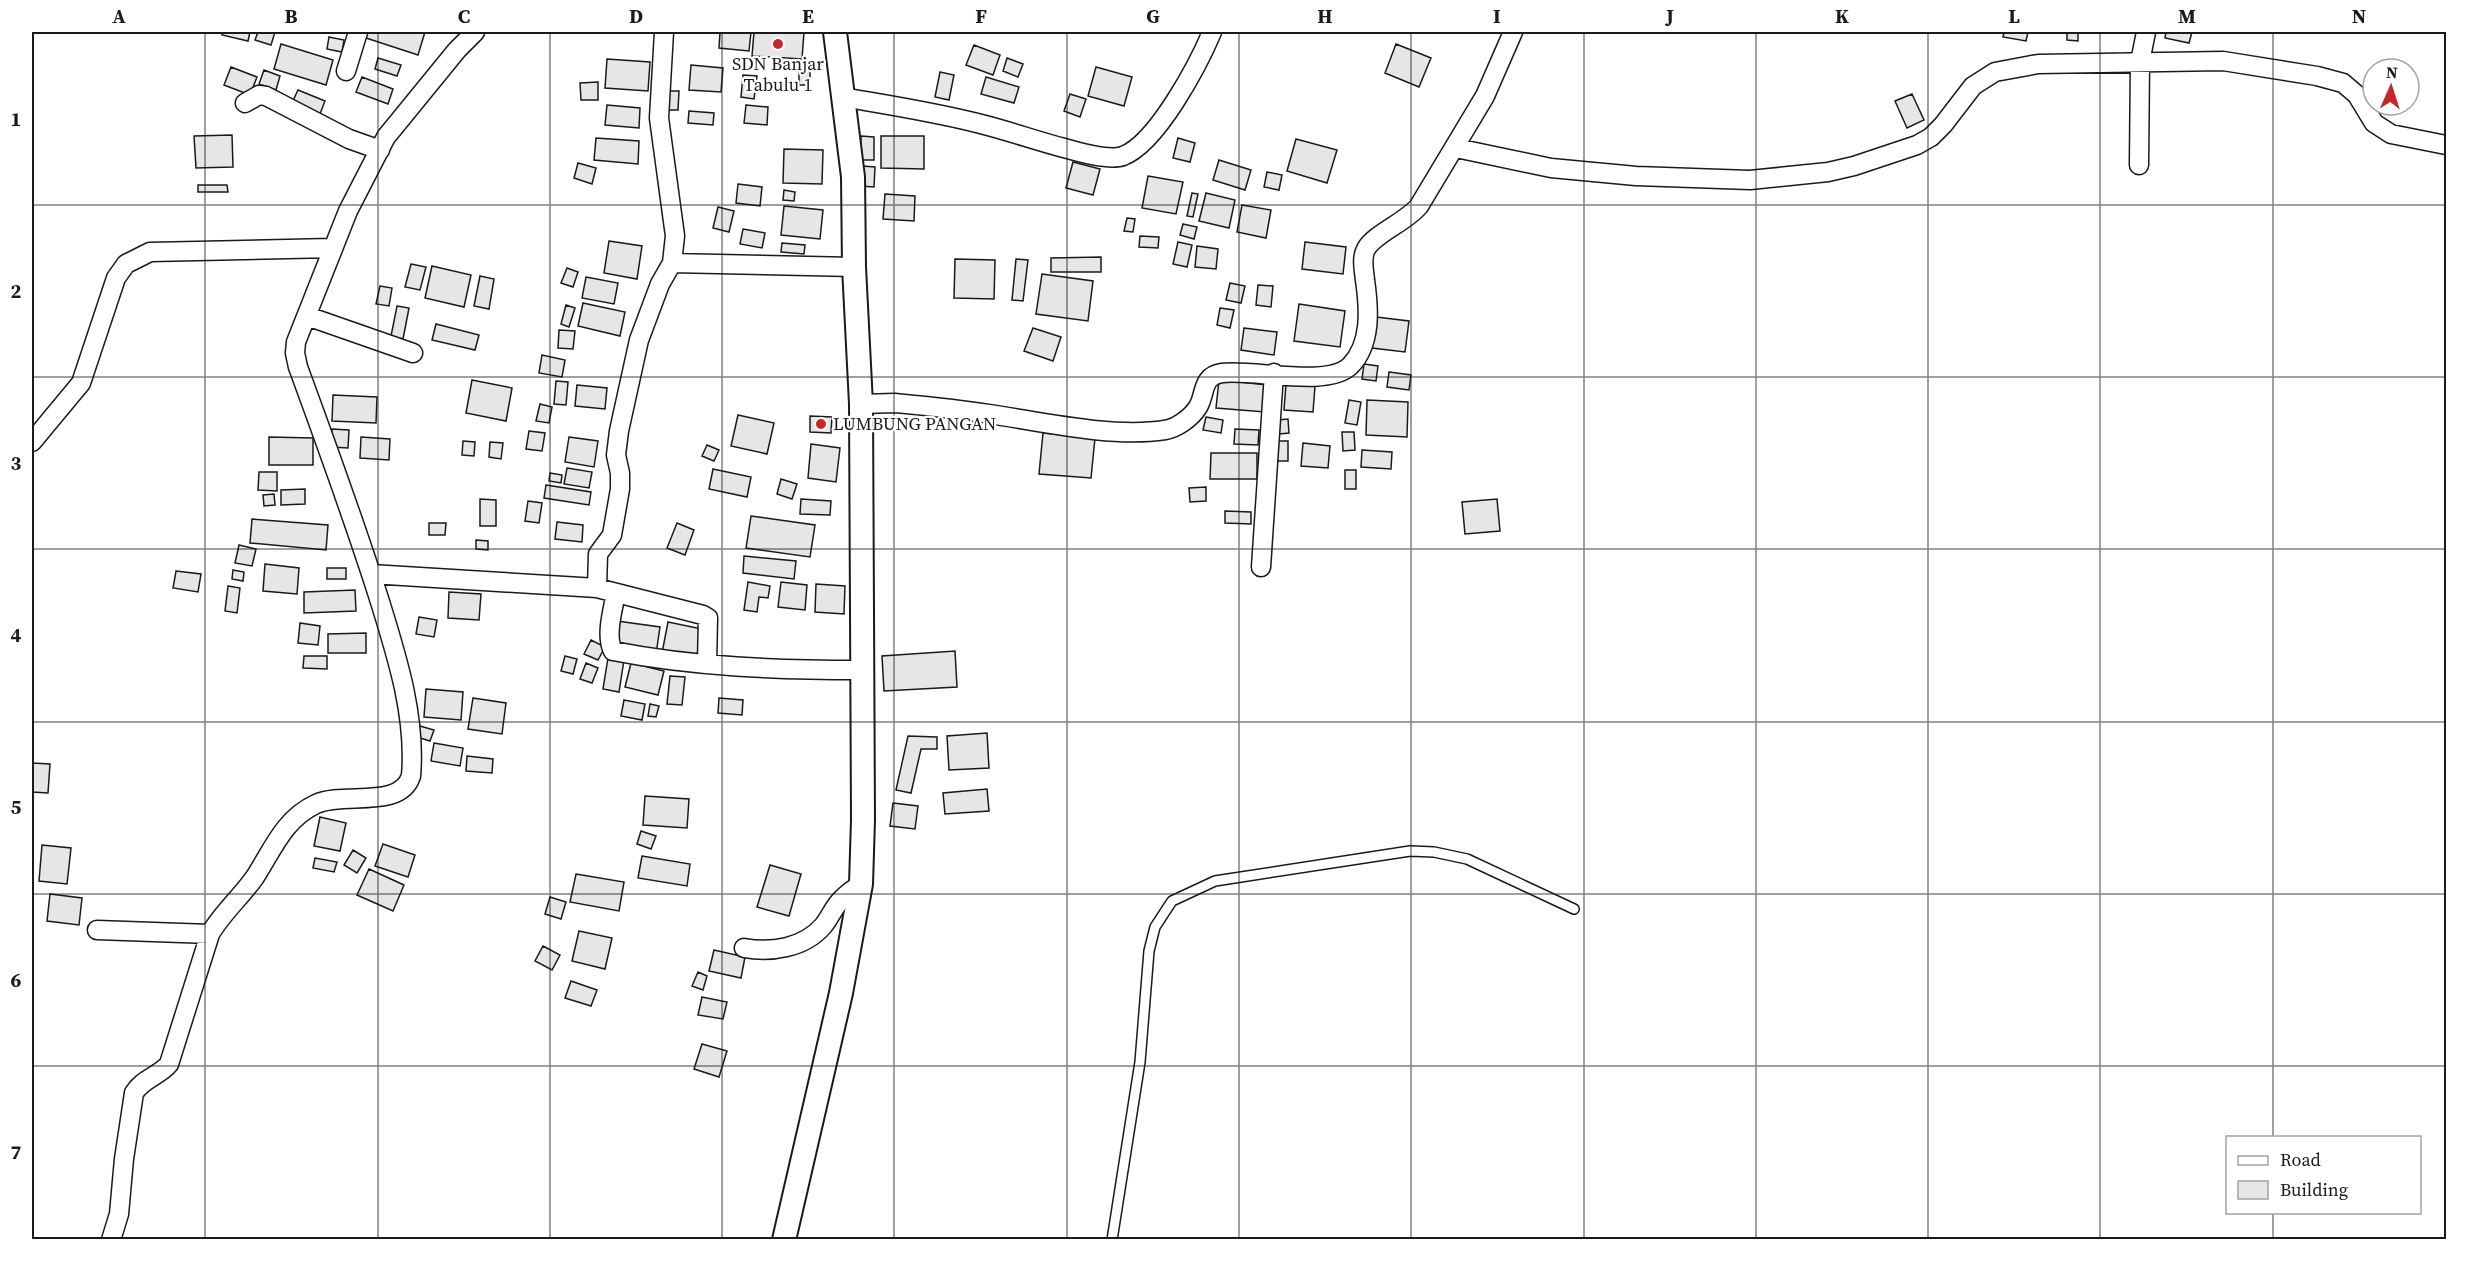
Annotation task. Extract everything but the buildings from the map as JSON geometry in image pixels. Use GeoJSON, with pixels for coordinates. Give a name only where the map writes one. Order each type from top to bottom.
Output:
{"type":"FeatureCollection","features":[{"type":"Feature","properties":{"kind":"street"},"geometry":{"type":"LineString","coordinates":[[346,71],[358,32]]}},
{"type":"Feature","properties":{"kind":"street"},"geometry":{"type":"LineString","coordinates":[[111,1239],[119,1214],[124,1159],[134,1093],[138,1086],[169,1064],[210,934],[219,919],[254,878],[280,834],[301,813],[317,804],[336,798],[397,794],[409,784],[412,766],[406,693],[361,537],[298,367],[295,353],[296,342],[332,248],[386,137],[457,50],[475,32]]}},
{"type":"Feature","properties":{"kind":"street"},"geometry":{"type":"LineString","coordinates":[[597,588],[598,554],[612,535],[620,489],[620,473],[616,455],[618,431],[639,340],[660,284],[672,263],[675,236],[659,118],[664,32]]}},
{"type":"Feature","properties":{"kind":"street"},"geometry":{"type":"LineString","coordinates":[[784,1239],[836,1016],[861,884],[863,820],[861,404],[854,267],[853,177],[835,32]]}},
{"type":"Feature","properties":{"kind":"street"},"geometry":{"type":"LineString","coordinates":[[842,97],[981,124],[1088,155],[1121,157],[1143,143],[1163,117],[1187,81],[1212,32]]}},
{"type":"Feature","properties":{"kind":"street"},"geometry":{"type":"LineString","coordinates":[[861,404],[895,403],[1113,431],[1166,430],[1184,422],[1199,407],[1205,384],[1212,376],[1221,373],[1274,373],[1315,377],[1334,375],[1349,367],[1363,348],[1368,319],[1363,260],[1366,249],[1376,239],[1412,215],[1456,148],[1485,96],[1514,32]]}},
{"type":"Feature","properties":{"kind":"street"},"geometry":{"type":"LineString","coordinates":[[2139,165],[2140,62],[2146,32]]}},
{"type":"Feature","properties":{"kind":"street"},"geometry":{"type":"LineString","coordinates":[[1456,148],[1551,168],[1636,176],[1750,180],[1854,166],[1924,141],[1943,125],[1972,86],[1995,72],[2038,64],[2223,61],[2317,76],[2343,83],[2357,95],[2374,123],[2391,134],[2446,145]]}},
{"type":"Feature","properties":{"kind":"street"},"geometry":{"type":"LineString","coordinates":[[244,103],[259,95],[266,96],[349,139],[380,150]]}},
{"type":"Feature","properties":{"kind":"street"},"geometry":{"type":"LineString","coordinates":[[32,442],[81,383],[116,278],[126,264],[150,252],[332,248]]}},
{"type":"Feature","properties":{"kind":"street"},"geometry":{"type":"LineString","coordinates":[[672,263],[854,267]]}},
{"type":"Feature","properties":{"kind":"street"},"geometry":{"type":"LineString","coordinates":[[307,316],[413,353]]}},
{"type":"Feature","properties":{"kind":"street"},"geometry":{"type":"LineString","coordinates":[[1261,567],[1274,373]]}},
{"type":"Feature","properties":{"kind":"street"},"geometry":{"type":"LineString","coordinates":[[371,574],[597,588],[706,616],[709,622],[707,664]]}},
{"type":"Feature","properties":{"kind":"street"},"geometry":{"type":"LineString","coordinates":[[616,593],[611,631],[613,651],[707,664],[861,670]]}},
{"type":"Feature","properties":{"kind":"street"},"geometry":{"type":"LineString","coordinates":[[744,948],[761,951],[788,947],[810,938],[823,926],[841,899],[861,884]]}},
{"type":"Feature","properties":{"kind":"street"},"geometry":{"type":"LineString","coordinates":[[97,930],[210,934]]}},
{"type":"Feature","properties":{"kind":"lane"},"geometry":{"type":"LineString","coordinates":[[1112,1239],[1140,1062],[1149,951],[1155,927],[1172,901],[1215,882],[1410,851],[1434,852],[1467,859],[1574,909]]}},
{"type":"Feature","properties":{"kind":"place","name":"SDN Banjar Tabulu 1"},"geometry":{"type":"Point","coordinates":[778,44]}},
{"type":"Feature","properties":{"kind":"place","name":"LUMBUNG PANGAN"},"geometry":{"type":"Point","coordinates":[821,424]}}]}
